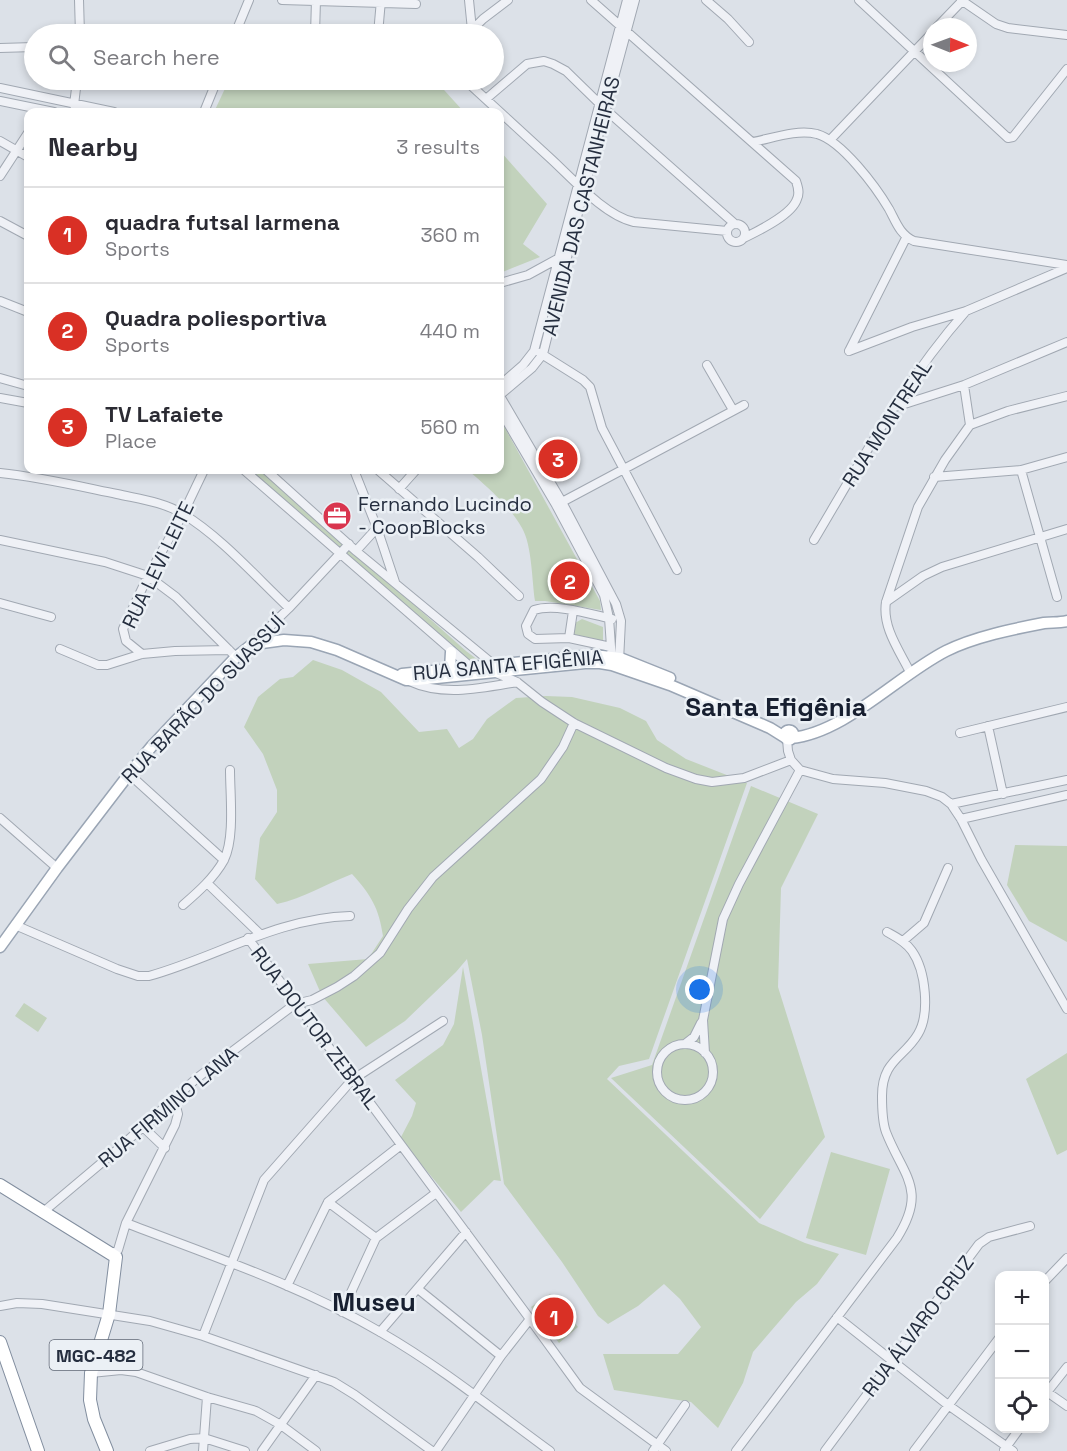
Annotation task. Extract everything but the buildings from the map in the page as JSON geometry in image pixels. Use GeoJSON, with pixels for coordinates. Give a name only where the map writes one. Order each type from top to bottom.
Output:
{"type":"FeatureCollection","features":[{"type":"Feature","properties":{"kind":"highway"},"geometry":{"type":"LineString","coordinates":[[0,1185],[114,1256]]}},
{"type":"Feature","properties":{"kind":"highway","name":"MGC-482"},"geometry":{"type":"LineString","coordinates":[[107,1451],[90,1400],[91,1373],[109,1314],[114,1256]]}},
{"type":"Feature","properties":{"kind":"highway"},"geometry":{"type":"LineString","coordinates":[[0,1342],[38,1451]]}},
{"type":"Feature","properties":{"kind":"main road"},"geometry":{"type":"LineString","coordinates":[[788,737],[846,717],[910,672],[960,645],[1066,620]]}},
{"type":"Feature","properties":{"kind":"main road","name":"RUA SANTA EFIGÊNIA"},"geometry":{"type":"LineString","coordinates":[[250,646],[284,640],[311,642],[337,650],[406,680],[437,679],[494,668],[590,656],[615,659],[669,678],[788,737]]}},
{"type":"Feature","properties":{"kind":"main road","name":"RUA BARÃO DO SUASSUÍ"},"geometry":{"type":"LineString","coordinates":[[0,947],[57,868],[152,746],[233,654],[250,646]]}},
{"type":"Feature","properties":{"kind":"main road"},"geometry":{"type":"LineString","coordinates":[[450,669],[452,652]]}},
{"type":"Feature","properties":{"kind":"main road","name":"RUA SANTA EFIGÊNIA"},"geometry":{"type":"LineString","coordinates":[[393,674],[450,669],[475,671]]}},
{"type":"Feature","properties":{"kind":"street"},"geometry":{"type":"LineString","coordinates":[[79,0],[80,24]]}},
{"type":"Feature","properties":{"kind":"street"},"geometry":{"type":"LineString","coordinates":[[239,24],[249,0]]}},
{"type":"Feature","properties":{"kind":"street"},"geometry":{"type":"LineString","coordinates":[[282,0],[416,4]]}},
{"type":"Feature","properties":{"kind":"street"},"geometry":{"type":"LineString","coordinates":[[468,0],[470,24]]}},
{"type":"Feature","properties":{"kind":"street"},"geometry":{"type":"LineString","coordinates":[[480,24],[508,0]]}},
{"type":"Feature","properties":{"kind":"street"},"geometry":{"type":"LineString","coordinates":[[504,84],[527,64],[544,61],[553,63],[566,71],[727,216],[730,229],[729,239],[734,242],[739,242],[770,225],[795,205],[799,189],[796,181],[591,0]]}},
{"type":"Feature","properties":{"kind":"street","name":"AVENIDA DAS CASTANHEIRAS"},"geometry":{"type":"LineString","coordinates":[[624,27],[627,0]]}},
{"type":"Feature","properties":{"kind":"street","name":"AVENIDA DAS CASTANHEIRAS"},"geometry":{"type":"LineString","coordinates":[[504,392],[532,368],[538,353],[624,27],[635,0]]}},
{"type":"Feature","properties":{"kind":"street"},"geometry":{"type":"LineString","coordinates":[[706,0],[749,42]]}},
{"type":"Feature","properties":{"kind":"street"},"geometry":{"type":"LineString","coordinates":[[859,0],[1005,137],[1013,137],[1067,69]]}},
{"type":"Feature","properties":{"kind":"street"},"geometry":{"type":"LineString","coordinates":[[945,18],[962,0],[996,24],[1008,28],[1067,35]]}},
{"type":"Feature","properties":{"kind":"street"},"geometry":{"type":"LineString","coordinates":[[315,24],[316,1]]}},
{"type":"Feature","properties":{"kind":"street"},"geometry":{"type":"LineString","coordinates":[[379,24],[381,2]]}},
{"type":"Feature","properties":{"kind":"street"},"geometry":{"type":"LineString","coordinates":[[830,140],[923,42]]}},
{"type":"Feature","properties":{"kind":"street"},"geometry":{"type":"LineString","coordinates":[[0,48],[24,47]]}},
{"type":"Feature","properties":{"kind":"street"},"geometry":{"type":"LineString","coordinates":[[0,88],[91,108]]}},
{"type":"Feature","properties":{"kind":"street"},"geometry":{"type":"LineString","coordinates":[[74,105],[76,90]]}},
{"type":"Feature","properties":{"kind":"street"},"geometry":{"type":"LineString","coordinates":[[206,108],[213,90]]}},
{"type":"Feature","properties":{"kind":"street"},"geometry":{"type":"LineString","coordinates":[[476,90],[496,108]]}},
{"type":"Feature","properties":{"kind":"street"},"geometry":{"type":"LineString","coordinates":[[486,99],[497,90]]}},
{"type":"Feature","properties":{"kind":"street"},"geometry":{"type":"LineString","coordinates":[[44,108],[48,98]]}},
{"type":"Feature","properties":{"kind":"street"},"geometry":{"type":"LineString","coordinates":[[0,101],[30,108]]}},
{"type":"Feature","properties":{"kind":"street"},"geometry":{"type":"LineString","coordinates":[[504,115],[581,186],[624,220],[730,229],[745,232],[744,238]]}},
{"type":"Feature","properties":{"kind":"street"},"geometry":{"type":"LineString","coordinates":[[753,142],[797,133],[816,134],[830,140],[875,187],[906,238],[926,244],[1067,267]]}},
{"type":"Feature","properties":{"kind":"street"},"geometry":{"type":"LineString","coordinates":[[0,176],[24,139]]}},
{"type":"Feature","properties":{"kind":"street"},"geometry":{"type":"LineString","coordinates":[[0,141],[24,155]]}},
{"type":"Feature","properties":{"kind":"street","name":"AVENIDA DAS CASTANHEIRAS"},"geometry":{"type":"LineString","coordinates":[[504,382],[538,353],[559,258],[581,186]]}},
{"type":"Feature","properties":{"kind":"street"},"geometry":{"type":"LineString","coordinates":[[0,221],[24,234]]}},
{"type":"Feature","properties":{"kind":"street"},"geometry":{"type":"LineString","coordinates":[[730,229],[770,225]]}},
{"type":"Feature","properties":{"kind":"street"},"geometry":{"type":"LineString","coordinates":[[906,238],[849,351],[912,327],[966,311],[1067,267]]}},
{"type":"Feature","properties":{"kind":"street"},"geometry":{"type":"LineString","coordinates":[[504,282],[522,277],[559,258]]}},
{"type":"Feature","properties":{"kind":"street"},"geometry":{"type":"LineString","coordinates":[[0,301],[24,310]]}},
{"type":"Feature","properties":{"kind":"street","name":"RUA MONTREAL"},"geometry":{"type":"LineString","coordinates":[[814,540],[892,408],[943,337],[966,311]]}},
{"type":"Feature","properties":{"kind":"street"},"geometry":{"type":"LineString","coordinates":[[939,319],[943,337]]}},
{"type":"Feature","properties":{"kind":"street"},"geometry":{"type":"LineString","coordinates":[[892,408],[964,385],[1067,342]]}},
{"type":"Feature","properties":{"kind":"street"},"geometry":{"type":"LineString","coordinates":[[538,353],[583,380],[590,387],[602,428],[677,570]]}},
{"type":"Feature","properties":{"kind":"street"},"geometry":{"type":"LineString","coordinates":[[707,365],[733,410]]}},
{"type":"Feature","properties":{"kind":"street"},"geometry":{"type":"LineString","coordinates":[[0,378],[24,385]]}},
{"type":"Feature","properties":{"kind":"street"},"geometry":{"type":"LineString","coordinates":[[964,385],[970,425]]}},
{"type":"Feature","properties":{"kind":"street"},"geometry":{"type":"LineString","coordinates":[[910,672],[886,624],[884,613],[918,507],[934,477],[970,425],[1008,411],[1067,396]]}},
{"type":"Feature","properties":{"kind":"street"},"geometry":{"type":"LineString","coordinates":[[0,398],[24,403]]}},
{"type":"Feature","properties":{"kind":"street"},"geometry":{"type":"LineString","coordinates":[[504,403],[562,502],[614,598],[621,621],[615,659]]}},
{"type":"Feature","properties":{"kind":"street"},"geometry":{"type":"LineString","coordinates":[[562,502],[744,405]]}},
{"type":"Feature","properties":{"kind":"street"},"geometry":{"type":"LineString","coordinates":[[504,417],[556,505],[604,595],[615,659]]}},
{"type":"Feature","properties":{"kind":"street"},"geometry":{"type":"LineString","coordinates":[[934,477],[1021,470],[1067,457]]}},
{"type":"Feature","properties":{"kind":"street"},"geometry":{"type":"LineString","coordinates":[[1021,470],[1057,597]]}},
{"type":"Feature","properties":{"kind":"street"},"geometry":{"type":"LineString","coordinates":[[0,472],[42,478],[165,505],[183,514],[218,541],[289,608]]}},
{"type":"Feature","properties":{"kind":"street","name":"RUA LEVI LEITE"},"geometry":{"type":"LineString","coordinates":[[142,654],[126,641],[123,629],[148,576],[183,514],[202,474]]}},
{"type":"Feature","properties":{"kind":"street"},"geometry":{"type":"LineString","coordinates":[[249,474],[475,671]]}},
{"type":"Feature","properties":{"kind":"street"},"geometry":{"type":"LineString","coordinates":[[270,474],[356,551],[494,668],[518,682],[542,702],[574,723],[666,768],[706,781],[744,778],[791,760]]}},
{"type":"Feature","properties":{"kind":"street"},"geometry":{"type":"LineString","coordinates":[[356,474],[395,583]]}},
{"type":"Feature","properties":{"kind":"street"},"geometry":{"type":"LineString","coordinates":[[382,474],[519,596]]}},
{"type":"Feature","properties":{"kind":"street"},"geometry":{"type":"LineString","coordinates":[[399,489],[412,474]]}},
{"type":"Feature","properties":{"kind":"street"},"geometry":{"type":"LineString","coordinates":[[356,551],[377,528]]}},
{"type":"Feature","properties":{"kind":"street"},"geometry":{"type":"LineString","coordinates":[[886,602],[923,576],[942,567],[1067,529]]}},
{"type":"Feature","properties":{"kind":"street"},"geometry":{"type":"LineString","coordinates":[[0,540],[105,562],[148,576],[183,604],[233,654]]}},
{"type":"Feature","properties":{"kind":"street","name":"RUA BARÃO DO SUASSUÍ"},"geometry":{"type":"LineString","coordinates":[[250,646],[349,544]]}},
{"type":"Feature","properties":{"kind":"street"},"geometry":{"type":"LineString","coordinates":[[0,603],[51,617]]}},
{"type":"Feature","properties":{"kind":"street"},"geometry":{"type":"LineString","coordinates":[[615,659],[569,638],[535,639],[528,634],[526,626],[534,610],[542,608],[573,611],[621,621]]}},
{"type":"Feature","properties":{"kind":"street"},"geometry":{"type":"LineString","coordinates":[[569,638],[573,611]]}},
{"type":"Feature","properties":{"kind":"street"},"geometry":{"type":"LineString","coordinates":[[60,649],[98,665],[107,665],[142,654],[175,651],[233,654]]}},
{"type":"Feature","properties":{"kind":"street"},"geometry":{"type":"LineString","coordinates":[[406,680],[430,689],[447,690],[518,682]]}},
{"type":"Feature","properties":{"kind":"street"},"geometry":{"type":"LineString","coordinates":[[960,733],[1067,707]]}},
{"type":"Feature","properties":{"kind":"street","name":"RUA FIRMINO LANA"},"geometry":{"type":"LineString","coordinates":[[42,1213],[197,1078],[295,1004],[312,1000],[337,987],[354,976],[380,953],[408,909],[433,877],[541,779],[563,747],[574,723]]}},
{"type":"Feature","properties":{"kind":"street"},"geometry":{"type":"LineString","coordinates":[[988,726],[1003,794]]}},
{"type":"Feature","properties":{"kind":"street"},"geometry":{"type":"LineString","coordinates":[[788,737],[791,760],[800,770],[833,779],[885,783],[926,791],[942,797],[951,804],[1067,1009]]}},
{"type":"Feature","properties":{"kind":"street"},"geometry":{"type":"LineString","coordinates":[[183,905],[207,883],[224,860],[230,830],[230,770]]}},
{"type":"Feature","properties":{"kind":"street"},"geometry":{"type":"LineString","coordinates":[[705,1053],[703,1020],[723,919],[800,770]]}},
{"type":"Feature","properties":{"kind":"street"},"geometry":{"type":"LineString","coordinates":[[129,774],[224,860]]}},
{"type":"Feature","properties":{"kind":"street"},"geometry":{"type":"LineString","coordinates":[[951,804],[1067,780]]}},
{"type":"Feature","properties":{"kind":"street"},"geometry":{"type":"LineString","coordinates":[[961,819],[1067,795]]}},
{"type":"Feature","properties":{"kind":"street"},"geometry":{"type":"LineString","coordinates":[[988,796],[992,812]]}},
{"type":"Feature","properties":{"kind":"street"},"geometry":{"type":"LineString","coordinates":[[0,818],[57,868]]}},
{"type":"Feature","properties":{"kind":"street"},"geometry":{"type":"LineString","coordinates":[[903,941],[924,922],[948,868]]}},
{"type":"Feature","properties":{"kind":"street"},"geometry":{"type":"LineString","coordinates":[[207,883],[260,934]]}},
{"type":"Feature","properties":{"kind":"street"},"geometry":{"type":"LineString","coordinates":[[248,938],[312,920],[350,916]]}},
{"type":"Feature","properties":{"kind":"street","name":"RUA DOUTOR ZEBRAL"},"geometry":{"type":"LineString","coordinates":[[15,926],[138,976],[159,974],[248,938],[580,1388],[655,1448],[666,1451]]}},
{"type":"Feature","properties":{"kind":"street"},"geometry":{"type":"LineString","coordinates":[[736,1451],[897,1238],[907,1223],[911,1210],[912,1196],[909,1181],[886,1132],[882,1101],[890,1066],[916,1037],[922,1026],[925,1013],[922,975],[912,951],[903,941],[887,932]]}},
{"type":"Feature","properties":{"kind":"street"},"geometry":{"type":"LineString","coordinates":[[685,1044],[694,1036],[703,1020]]}},
{"type":"Feature","properties":{"kind":"street"},"geometry":{"type":"LineString","coordinates":[[203,1336],[264,1180],[352,1080],[443,1021]]}},
{"type":"Feature","properties":{"kind":"street"},"geometry":{"type":"LineString","coordinates":[[685,1044],[696,1046],[705,1053],[711,1062],[713,1073],[711,1084],[704,1093],[695,1099],[684,1101],[664,1092],[658,1083],[657,1072],[659,1061],[665,1052],[674,1046],[685,1044]]}},
{"type":"Feature","properties":{"kind":"street"},"geometry":{"type":"LineString","coordinates":[[114,1256],[126,1223],[175,1125],[178,1114],[174,1099]]}},
{"type":"Feature","properties":{"kind":"street"},"geometry":{"type":"LineString","coordinates":[[143,1127],[165,1148]]}},
{"type":"Feature","properties":{"kind":"street"},"geometry":{"type":"LineString","coordinates":[[287,1286],[328,1202],[401,1145]]}},
{"type":"Feature","properties":{"kind":"street"},"geometry":{"type":"LineString","coordinates":[[342,1312],[376,1238],[436,1193]]}},
{"type":"Feature","properties":{"kind":"street"},"geometry":{"type":"LineString","coordinates":[[328,1202],[376,1238]]}},
{"type":"Feature","properties":{"kind":"street"},"geometry":{"type":"LineString","coordinates":[[126,1223],[287,1286],[380,1332],[420,1356],[550,1451]]}},
{"type":"Feature","properties":{"kind":"street","name":"RUA ÁLVARO CRUZ"},"geometry":{"type":"LineString","coordinates":[[825,1451],[979,1244],[989,1237],[1030,1226]]}},
{"type":"Feature","properties":{"kind":"street"},"geometry":{"type":"LineString","coordinates":[[380,1332],[466,1232]]}},
{"type":"Feature","properties":{"kind":"street"},"geometry":{"type":"LineString","coordinates":[[1049,1277],[1067,1258]]}},
{"type":"Feature","properties":{"kind":"street"},"geometry":{"type":"LineString","coordinates":[[418,1289],[501,1356]]}},
{"type":"Feature","properties":{"kind":"street"},"geometry":{"type":"LineString","coordinates":[[0,1306],[17,1303],[42,1304],[150,1321],[203,1336],[334,1382],[434,1451],[530,1319]]}},
{"type":"Feature","properties":{"kind":"street"},"geometry":{"type":"LineString","coordinates":[[837,1317],[1008,1450],[1017,1433]]}},
{"type":"Feature","properties":{"kind":"street"},"geometry":{"type":"LineString","coordinates":[[914,1451],[995,1342]]}},
{"type":"Feature","properties":{"kind":"street"},"geometry":{"type":"LineString","coordinates":[[1049,1390],[1067,1367]]}},
{"type":"Feature","properties":{"kind":"street"},"geometry":{"type":"LineString","coordinates":[[91,1373],[121,1370],[136,1372],[256,1412],[281,1425],[316,1451]]}},
{"type":"Feature","properties":{"kind":"street"},"geometry":{"type":"LineString","coordinates":[[261,1451],[316,1376]]}},
{"type":"Feature","properties":{"kind":"street"},"geometry":{"type":"LineString","coordinates":[[1049,1396],[1067,1406]]}},
{"type":"Feature","properties":{"kind":"street"},"geometry":{"type":"LineString","coordinates":[[203,1451],[207,1397]]}},
{"type":"Feature","properties":{"kind":"street"},"geometry":{"type":"LineString","coordinates":[[655,1448],[685,1405]]}},
{"type":"Feature","properties":{"kind":"street"},"geometry":{"type":"LineString","coordinates":[[150,1451],[180,1441],[204,1438],[245,1451]]}},
{"type":"Feature","properties":{"kind":"green space"},"geometry":{"type":"Polygon","coordinates":[[[224,90],[444,90],[460,108],[216,108],[224,90]]]}},
{"type":"Feature","properties":{"kind":"green space"},"geometry":{"type":"Polygon","coordinates":[[[504,156],[547,204],[523,244],[540,257],[504,271],[504,156]]]}},
{"type":"Feature","properties":{"kind":"green space"},"geometry":{"type":"Polygon","coordinates":[[[504,426],[600,601],[601,610],[535,601],[530,553],[525,535],[517,520],[472,474],[504,474],[504,426]]]}},
{"type":"Feature","properties":{"kind":"green space"},"geometry":{"type":"Polygon","coordinates":[[[246,474],[268,474],[348,543],[341,550],[246,474]]]}},
{"type":"Feature","properties":{"kind":"green space"},"geometry":{"type":"Polygon","coordinates":[[[349,547],[482,663],[472,664],[342,555],[349,547]]]}},
{"type":"Feature","properties":{"kind":"green space"},"geometry":{"type":"Polygon","coordinates":[[[582,619],[603,627],[603,644],[574,636],[573,627],[582,619]]]}},
{"type":"Feature","properties":{"kind":"green space"},"geometry":{"type":"Polygon","coordinates":[[[313,660],[342,670],[381,692],[419,732],[447,729],[459,748],[473,739],[487,719],[516,698],[572,697],[620,708],[646,721],[657,740],[686,759],[747,783],[649,1059],[619,1066],[607,1079],[759,1223],[805,1243],[839,1254],[817,1284],[796,1302],[753,1352],[743,1383],[718,1428],[691,1402],[614,1390],[603,1354],[678,1354],[701,1327],[680,1299],[664,1284],[638,1306],[608,1324],[598,1316],[562,1262],[504,1184],[482,1035],[467,959],[405,1021],[366,1047],[322,996],[308,964],[368,959],[383,936],[379,917],[369,895],[352,874],[306,895],[277,904],[255,879],[260,838],[277,812],[277,790],[263,754],[244,727],[258,697],[280,679],[293,677],[313,660]]]}},
{"type":"Feature","properties":{"kind":"green space"},"geometry":{"type":"Polygon","coordinates":[[[751,786],[818,814],[781,888],[778,987],[825,1137],[760,1219],[611,1078],[652,1065],[751,786]]]}},
{"type":"Feature","properties":{"kind":"green space"},"geometry":{"type":"Polygon","coordinates":[[[1015,845],[1067,846],[1067,942],[1029,921],[1007,885],[1015,845]]]}},
{"type":"Feature","properties":{"kind":"green space"},"geometry":{"type":"Polygon","coordinates":[[[463,967],[501,1181],[494,1180],[461,1212],[400,1139],[416,1103],[395,1080],[443,1045],[454,1024],[463,967]]]}},
{"type":"Feature","properties":{"kind":"green space"},"geometry":{"type":"Polygon","coordinates":[[[24,1003],[47,1018],[38,1032],[15,1016],[24,1003]]]}},
{"type":"Feature","properties":{"kind":"green space"},"geometry":{"type":"Polygon","coordinates":[[[1067,1053],[1067,1150],[1057,1155],[1026,1079],[1067,1053]]]}},
{"type":"Feature","properties":{"kind":"green space"},"geometry":{"type":"Polygon","coordinates":[[[831,1152],[890,1169],[866,1255],[806,1238],[831,1152]]]}},
{"type":"Feature","properties":{"kind":"green space"},"geometry":{"type":"Polygon","coordinates":[[[550,1294],[578,1327],[559,1343],[531,1307],[550,1294]]]}},
{"type":"Feature","properties":{"kind":"place","name":"TV Lafaiete"},"geometry":{"type":"Point","coordinates":[558,459]}},
{"type":"Feature","properties":{"kind":"place","name":"Fernando Lucindo - CoopBlocks"},"geometry":{"type":"Point","coordinates":[337,516]}},
{"type":"Feature","properties":{"kind":"place","name":"Quadra poliesportiva"},"geometry":{"type":"Point","coordinates":[570,581]}},
{"type":"Feature","properties":{"kind":"place","name":"quadra futsal larmena"},"geometry":{"type":"Point","coordinates":[554,1317]}},
{"type":"Feature","properties":{"kind":"district","name":"Santa Efigênia"},"geometry":{"type":"Point","coordinates":[776,707]}},
{"type":"Feature","properties":{"kind":"district","name":"Museu"},"geometry":{"type":"Point","coordinates":[374,1302]}}]}
